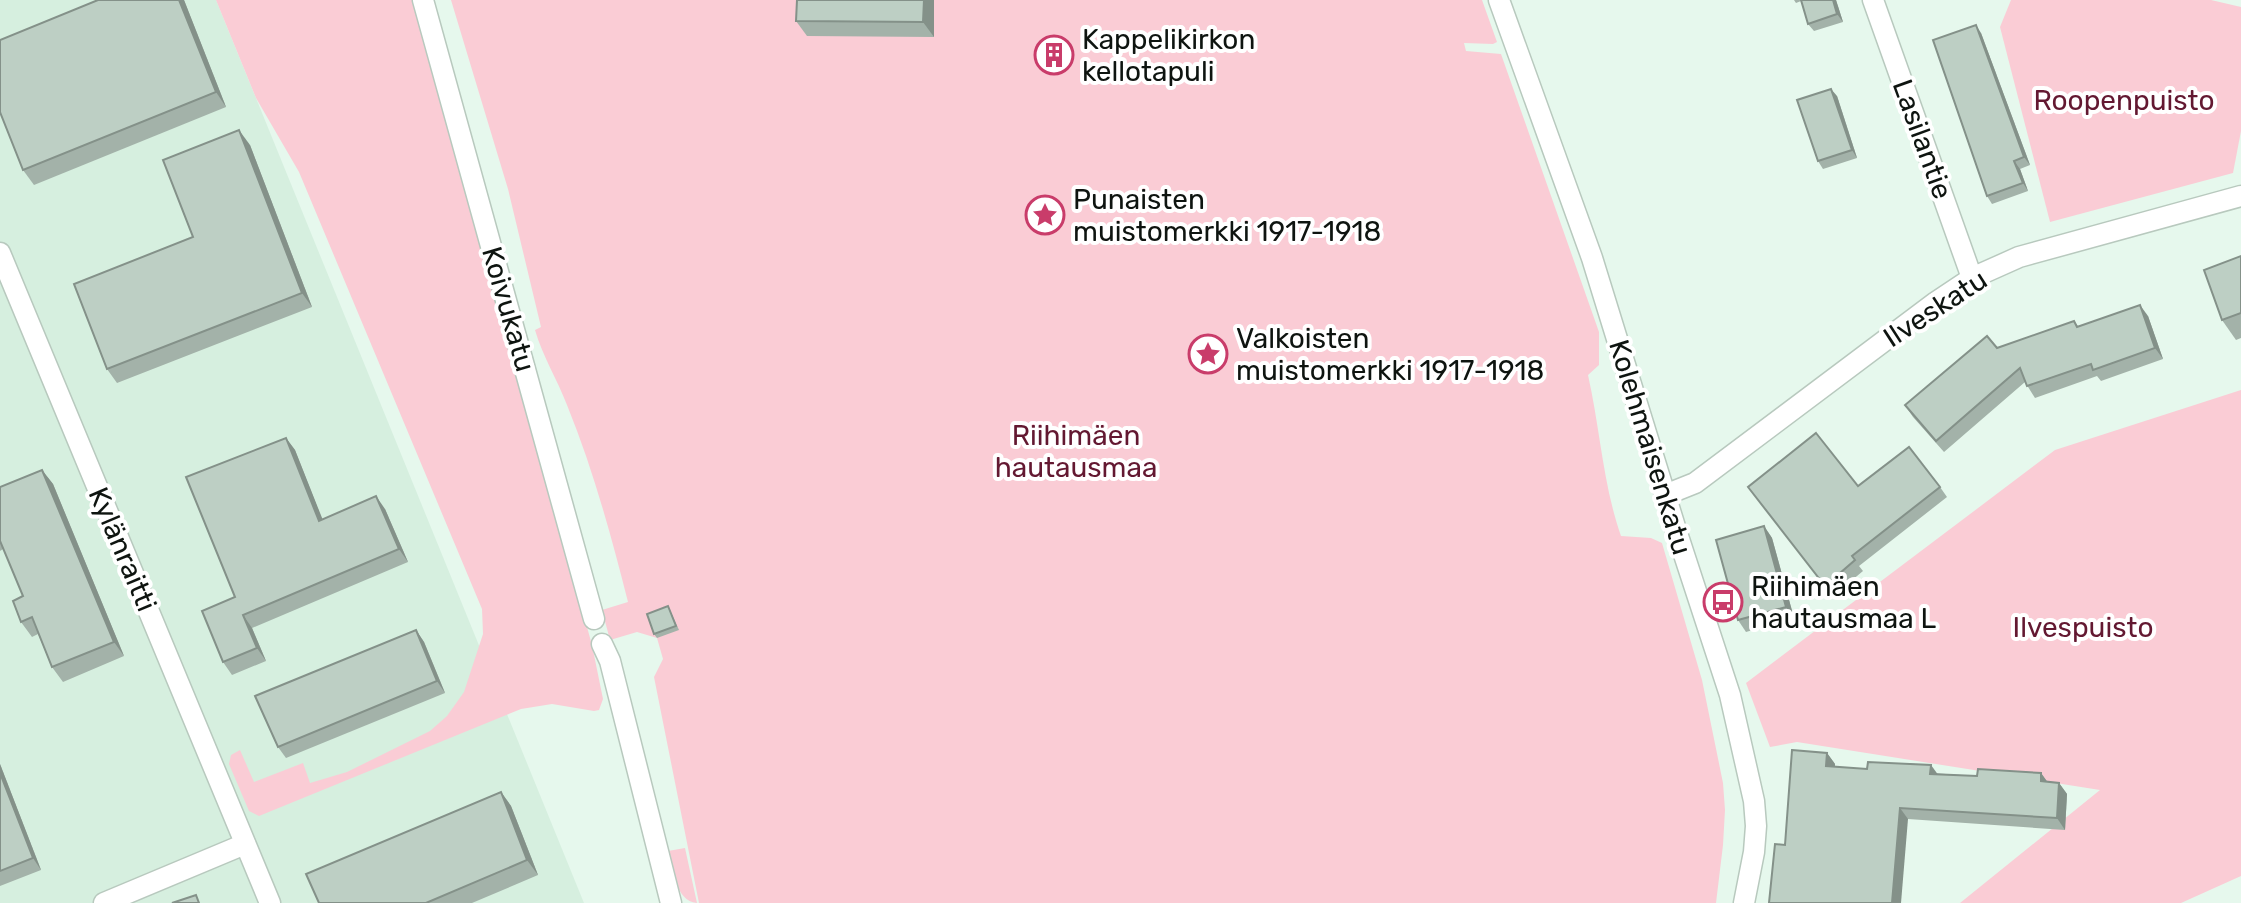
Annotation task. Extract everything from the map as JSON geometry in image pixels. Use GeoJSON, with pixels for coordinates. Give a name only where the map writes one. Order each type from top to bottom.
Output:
{"type":"FeatureCollection","features":[{"type":"Feature","properties":{"kind":"street","name":"Koivukatu"},"geometry":{"type":"LineString","coordinates":[[423,0],[594,619]]}},
{"type":"Feature","properties":{"kind":"street","name":"Kolehmaisenkatu"},"geometry":{"type":"LineString","coordinates":[[1499,0],[1592,258],[1730,695],[1754,801],[1754,852],[1744,903]]}},
{"type":"Feature","properties":{"kind":"street","name":"Lasilantie"},"geometry":{"type":"LineString","coordinates":[[1873,0],[1972,278]]}},
{"type":"Feature","properties":{"kind":"street","name":"Ilveskatu"},"geometry":{"type":"LineString","coordinates":[[1665,495],[1695,483],[1972,278],[2019,257],[2241,196]]}},
{"type":"Feature","properties":{"kind":"street","name":"Kylänraitti"},"geometry":{"type":"LineString","coordinates":[[0,253],[270,903]]}},
{"type":"Feature","properties":{"kind":"street"},"geometry":{"type":"LineString","coordinates":[[602,644],[610,661],[671,903]]}},
{"type":"Feature","properties":{"kind":"street"},"geometry":{"type":"LineString","coordinates":[[104,903],[245,844]]}},
{"type":"Feature","properties":{"kind":"shaded area"},"geometry":{"type":"Polygon","coordinates":[[[0,0],[216,0],[584,903],[0,903],[0,0]]]}},
{"type":"Feature","properties":{"kind":"green space"},"geometry":{"type":"Polygon","coordinates":[[[216,0],[412,0],[592,645],[603,699],[599,710],[594,711],[552,704],[521,709],[259,816],[249,811],[229,764],[231,755],[240,750],[254,782],[303,763],[310,783],[347,772],[430,731],[447,716],[464,692],[483,634],[482,609],[299,172],[256,98],[216,0]]]}},
{"type":"Feature","properties":{"kind":"green space","name":"Riihimäen hautausmaa"},"geometry":{"type":"Polygon","coordinates":[[[451,0],[1482,0],[1497,42],[1464,43],[1466,51],[1501,54],[1599,332],[1599,365],[1588,375],[1610,497],[1621,536],[1651,538],[1662,543],[1702,680],[1723,783],[1725,810],[1716,903],[699,903],[654,677],[663,659],[657,638],[637,632],[610,640],[602,610],[628,602],[585,453],[535,330],[541,327],[508,189],[451,0]]]}},
{"type":"Feature","properties":{"kind":"green space","name":"Roopenpuisto"},"geometry":{"type":"Polygon","coordinates":[[[2011,0],[2211,0],[2241,7],[2241,131],[2233,173],[2050,222],[2000,27],[2011,0]]]}},
{"type":"Feature","properties":{"kind":"green space","name":"Ilvespuisto"},"geometry":{"type":"Polygon","coordinates":[[[2241,390],[2241,876],[2181,903],[1960,903],[2100,790],[1797,742],[1770,747],[1746,683],[2055,450],[2241,390]]]}},
{"type":"Feature","properties":{"kind":"green space"},"geometry":{"type":"Polygon","coordinates":[[[685,848],[697,903],[684,897],[680,890],[668,851],[685,848]]]}},
{"type":"Feature","properties":{"kind":"building"},"geometry":{"type":"Polygon","coordinates":[[[98,0],[179,0],[216,92],[23,170],[0,112],[0,40],[98,0]]]}},
{"type":"Feature","properties":{"kind":"building"},"geometry":{"type":"Polygon","coordinates":[[[797,0],[924,0],[923,22],[796,21],[797,0]]]}},
{"type":"Feature","properties":{"kind":"building"},"geometry":{"type":"Polygon","coordinates":[[[1801,0],[1833,0],[1837,14],[1808,24],[1801,0]]]}},
{"type":"Feature","properties":{"kind":"building"},"geometry":{"type":"Polygon","coordinates":[[[1976,25],[2024,157],[2014,161],[2023,183],[1987,196],[1933,40],[1976,25]]]}},
{"type":"Feature","properties":{"kind":"building"},"geometry":{"type":"Polygon","coordinates":[[[1831,89],[1852,150],[1818,161],[1797,100],[1831,89]]]}},
{"type":"Feature","properties":{"kind":"building"},"geometry":{"type":"Polygon","coordinates":[[[239,130],[302,293],[107,369],[74,284],[193,237],[163,160],[239,130]]]}},
{"type":"Feature","properties":{"kind":"building"},"geometry":{"type":"Polygon","coordinates":[[[2241,256],[2241,313],[2222,320],[2204,270],[2241,256]]]}},
{"type":"Feature","properties":{"kind":"building"},"geometry":{"type":"Polygon","coordinates":[[[2140,305],[2155,348],[2093,370],[2091,364],[2027,386],[2020,368],[1936,441],[1905,405],[1987,336],[1997,348],[2074,321],[2077,327],[2140,305]]]}},
{"type":"Feature","properties":{"kind":"building"},"geometry":{"type":"Polygon","coordinates":[[[1816,433],[1858,486],[1909,447],[1940,487],[1852,556],[1855,560],[1825,586],[1748,487],[1816,433]]]}},
{"type":"Feature","properties":{"kind":"building"},"geometry":{"type":"Polygon","coordinates":[[[286,438],[319,521],[376,496],[399,549],[243,615],[257,648],[223,662],[202,611],[235,597],[186,477],[286,438]]]}},
{"type":"Feature","properties":{"kind":"building"},"geometry":{"type":"Polygon","coordinates":[[[42,470],[114,642],[52,667],[32,617],[21,622],[13,601],[23,596],[0,541],[0,487],[42,470]]]}},
{"type":"Feature","properties":{"kind":"building"},"geometry":{"type":"Polygon","coordinates":[[[1764,526],[1786,607],[1738,620],[1716,540],[1764,526]]]}},
{"type":"Feature","properties":{"kind":"building"},"geometry":{"type":"Polygon","coordinates":[[[668,606],[676,626],[654,634],[647,614],[668,606]]]}},
{"type":"Feature","properties":{"kind":"building"},"geometry":{"type":"Polygon","coordinates":[[[416,630],[437,681],[278,747],[255,696],[416,630]]]}},
{"type":"Feature","properties":{"kind":"building"},"geometry":{"type":"Polygon","coordinates":[[[1792,750],[1827,753],[1826,766],[1867,769],[1868,762],[1931,765],[1930,774],[1977,776],[1978,769],[2041,773],[2041,781],[2059,783],[2057,818],[1900,808],[1892,903],[1769,903],[1775,844],[1785,845],[1792,750]]]}},
{"type":"Feature","properties":{"kind":"building"},"geometry":{"type":"Polygon","coordinates":[[[0,773],[33,858],[0,871],[0,773]]]}},
{"type":"Feature","properties":{"kind":"building"},"geometry":{"type":"Polygon","coordinates":[[[501,792],[527,860],[426,903],[319,903],[306,874],[501,792]]]}},
{"type":"Feature","properties":{"kind":"building"},"geometry":{"type":"Polygon","coordinates":[[[196,895],[199,903],[172,903],[196,895]]]}},
{"type":"Feature","properties":{"kind":"place","name":"Kappelikirkon kellotapuli"},"geometry":{"type":"Point","coordinates":[1054,55]}},
{"type":"Feature","properties":{"kind":"place","name":"Punaisten muistomerkki 1917-1918"},"geometry":{"type":"Point","coordinates":[1045,215]}},
{"type":"Feature","properties":{"kind":"place","name":"Valkoisten muistomerkki 1917-1918"},"geometry":{"type":"Point","coordinates":[1208,354]}},
{"type":"Feature","properties":{"kind":"place","name":"Riihimäen hautausmaa L"},"geometry":{"type":"Point","coordinates":[1723,602]}}]}
